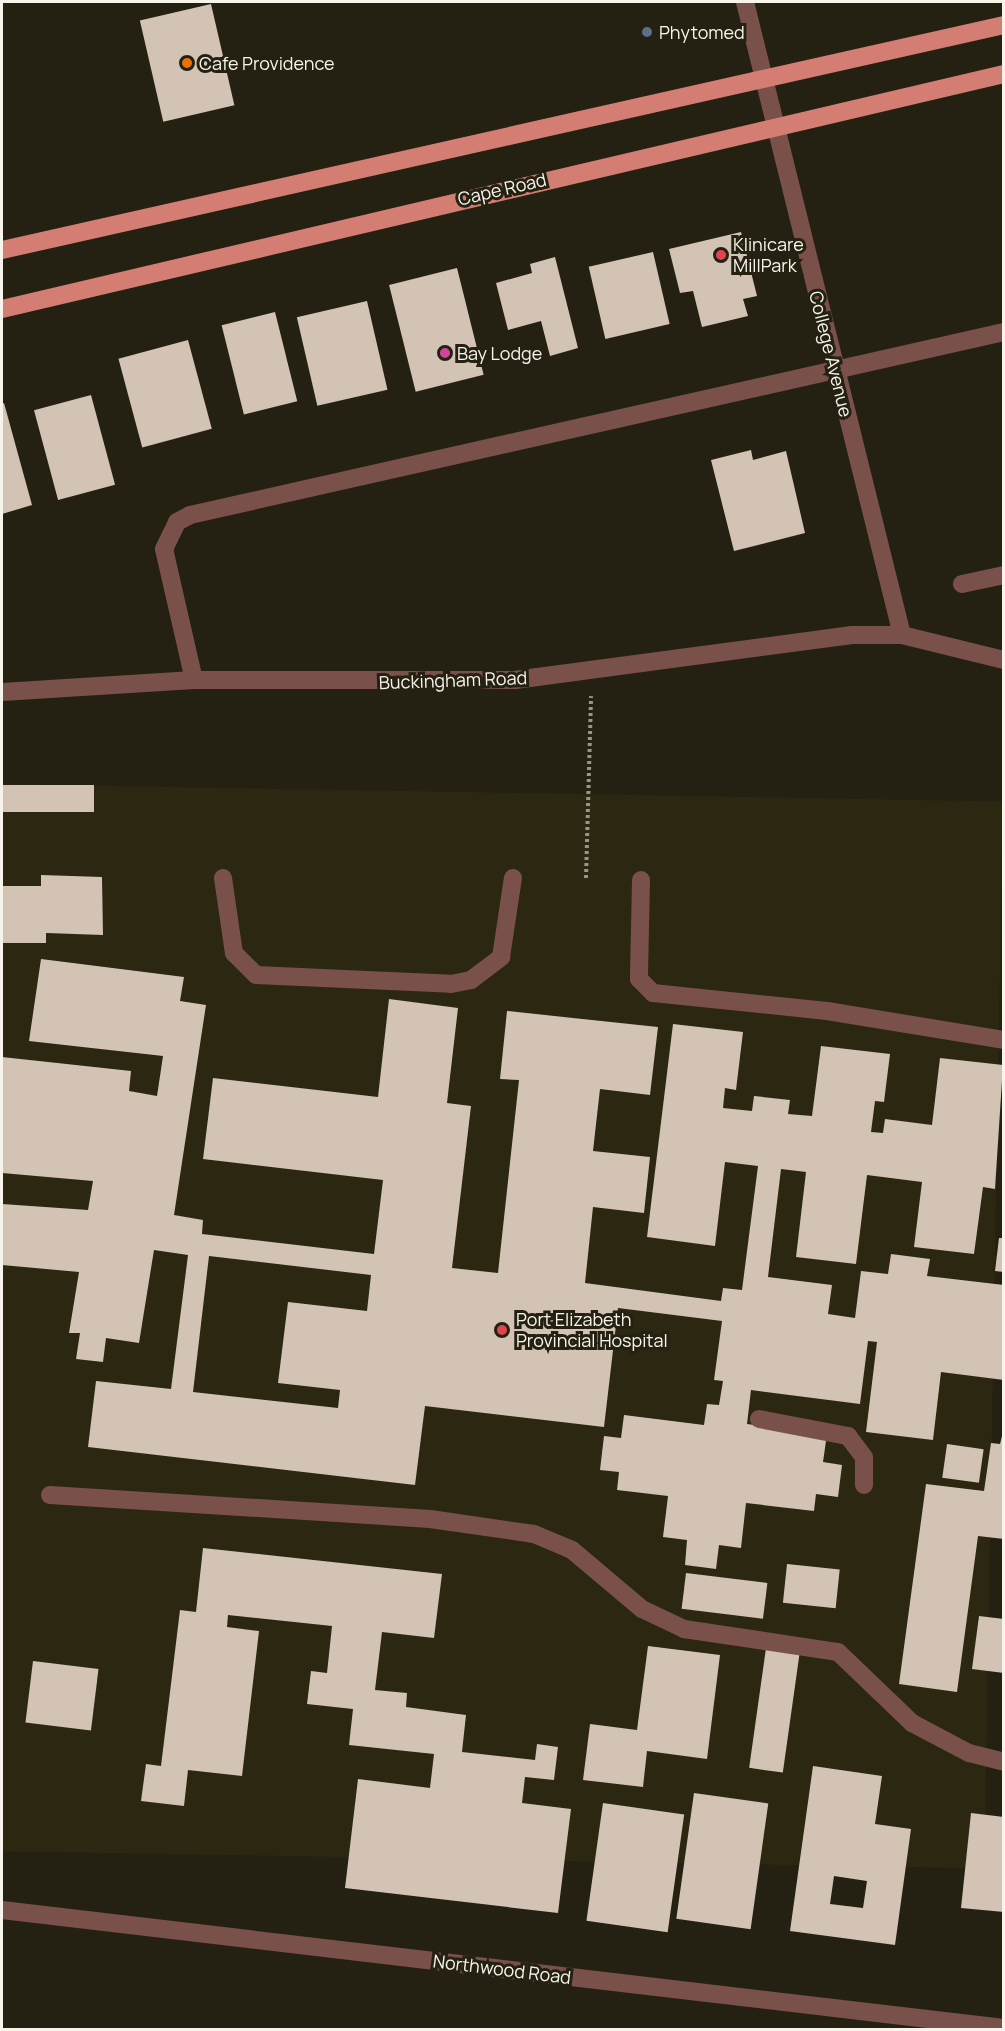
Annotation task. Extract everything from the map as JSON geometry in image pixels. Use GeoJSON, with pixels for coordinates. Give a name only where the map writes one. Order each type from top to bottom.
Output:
{"type":"FeatureCollection","features":[{"type":"Feature","properties":{"kind":"main road"},"geometry":{"type":"LineString","coordinates":[[2,250],[1004,25]]}},
{"type":"Feature","properties":{"kind":"main road","name":"Cape Road"},"geometry":{"type":"LineString","coordinates":[[2,309],[774,126],[1004,74]]}},
{"type":"Feature","properties":{"kind":"street","name":"College Avenue"},"geometry":{"type":"LineString","coordinates":[[745,2],[762,80],[902,635]]}},
{"type":"Feature","properties":{"kind":"street"},"geometry":{"type":"LineString","coordinates":[[194,680],[164,549],[177,522],[190,515],[1004,332]]}},
{"type":"Feature","properties":{"kind":"street"},"geometry":{"type":"LineString","coordinates":[[962,584],[1004,575]]}},
{"type":"Feature","properties":{"kind":"street","name":"Buckingham Road"},"geometry":{"type":"LineString","coordinates":[[2,692],[194,680],[427,682],[592,673],[795,640],[902,635],[1004,660]]}},
{"type":"Feature","properties":{"kind":"street"},"geometry":{"type":"LineString","coordinates":[[223,878],[234,954],[256,975],[451,984],[471,980],[501,957],[513,878]]}},
{"type":"Feature","properties":{"kind":"street"},"geometry":{"type":"LineString","coordinates":[[641,880],[639,979],[653,993],[827,1011],[1004,1040]]}},
{"type":"Feature","properties":{"kind":"street"},"geometry":{"type":"LineString","coordinates":[[759,1419],[848,1436],[864,1457],[864,1485]]}},
{"type":"Feature","properties":{"kind":"street"},"geometry":{"type":"LineString","coordinates":[[50,1495],[430,1519],[534,1534],[572,1550],[642,1609],[684,1629],[838,1652],[912,1723],[969,1754],[1004,1762]]}},
{"type":"Feature","properties":{"kind":"street","name":"Northwood Road"},"geometry":{"type":"LineString","coordinates":[[2,1910],[1004,2028]]}},
{"type":"Feature","properties":{"kind":"path"},"geometry":{"type":"LineString","coordinates":[[586,878],[592,673]]}},
{"type":"Feature","properties":{"kind":"shaded area","name":"Port Elizabeth Provincial Hospital"},"geometry":{"type":"Polygon","coordinates":[[[2,784],[1003,801],[984,1868],[2,1851],[2,784]]]}},
{"type":"Feature","properties":{"kind":"building","name":"Cafe Providence"},"geometry":{"type":"Polygon","coordinates":[[[211,4],[234,105],[163,122],[140,20],[211,4]]]}},
{"type":"Feature","properties":{"kind":"building"},"geometry":{"type":"Polygon","coordinates":[[[741,232],[757,296],[743,299],[748,316],[702,327],[693,291],[680,293],[669,249],[741,232]]]}},
{"type":"Feature","properties":{"kind":"building"},"geometry":{"type":"Polygon","coordinates":[[[653,252],[670,324],[605,339],[589,267],[653,252]]]}},
{"type":"Feature","properties":{"kind":"building"},"geometry":{"type":"Polygon","coordinates":[[[555,257],[578,348],[550,356],[541,321],[508,330],[496,283],[532,273],[530,264],[555,257]]]}},
{"type":"Feature","properties":{"kind":"building"},"geometry":{"type":"Polygon","coordinates":[[[457,268],[484,375],[416,392],[389,285],[457,268]]]}},
{"type":"Feature","properties":{"kind":"building"},"geometry":{"type":"Polygon","coordinates":[[[367,301],[387,390],[317,406],[297,317],[367,301]]]}},
{"type":"Feature","properties":{"kind":"building"},"geometry":{"type":"Polygon","coordinates":[[[275,312],[297,401],[244,415],[222,325],[275,312]]]}},
{"type":"Feature","properties":{"kind":"building"},"geometry":{"type":"Polygon","coordinates":[[[188,340],[212,429],[142,448],[118,359],[188,340]]]}},
{"type":"Feature","properties":{"kind":"building"},"geometry":{"type":"Polygon","coordinates":[[[91,395],[115,485],[58,500],[34,410],[91,395]]]}},
{"type":"Feature","properties":{"kind":"building"},"geometry":{"type":"Polygon","coordinates":[[[4,403],[32,505],[2,514],[2,404],[4,403]]]}},
{"type":"Feature","properties":{"kind":"building"},"geometry":{"type":"Polygon","coordinates":[[[751,450],[753,460],[786,451],[805,533],[734,551],[711,460],[751,450]]]}},
{"type":"Feature","properties":{"kind":"building"},"geometry":{"type":"Polygon","coordinates":[[[2,785],[94,785],[94,812],[2,812],[2,785]]]}},
{"type":"Feature","properties":{"kind":"building"},"geometry":{"type":"Polygon","coordinates":[[[41,875],[102,877],[103,935],[46,933],[46,943],[2,943],[2,886],[41,886],[41,875]]]}},
{"type":"Feature","properties":{"kind":"building"},"geometry":{"type":"Polygon","coordinates":[[[41,959],[184,977],[180,1001],[206,1005],[174,1215],[203,1220],[202,1234],[374,1254],[383,1180],[203,1159],[213,1078],[378,1097],[389,999],[458,1008],[447,1103],[471,1106],[452,1268],[498,1273],[519,1080],[500,1079],[507,1011],[658,1027],[650,1095],[600,1089],[593,1151],[650,1157],[644,1213],[593,1207],[585,1283],[721,1301],[723,1288],[742,1290],[758,1166],[725,1162],[715,1246],[647,1237],[673,1024],[743,1032],[736,1090],[725,1088],[723,1108],[752,1111],[754,1096],[790,1100],[788,1114],[812,1116],[821,1046],[890,1054],[884,1102],[875,1101],[871,1132],[883,1133],[885,1119],[932,1125],[940,1058],[1003,1065],[995,1189],[983,1187],[974,1254],[914,1247],[922,1182],[867,1175],[856,1264],[796,1257],[806,1172],[781,1169],[768,1277],[832,1285],[828,1314],[855,1318],[861,1271],[888,1274],[891,1254],[930,1259],[927,1276],[1004,1285],[1004,1380],[941,1372],[933,1440],[866,1432],[877,1342],[868,1341],[860,1404],[751,1390],[747,1424],[827,1434],[823,1462],[842,1465],[838,1497],[816,1494],[814,1511],[746,1503],[741,1548],[719,1545],[716,1569],[685,1565],[687,1540],[663,1537],[668,1496],[617,1490],[619,1472],[600,1470],[604,1436],[621,1438],[624,1415],[704,1425],[707,1404],[719,1405],[723,1381],[714,1380],[722,1321],[618,1308],[604,1427],[425,1406],[415,1485],[88,1447],[96,1381],[171,1389],[188,1255],[154,1250],[139,1343],[106,1338],[103,1362],[76,1359],[80,1333],[69,1333],[79,1272],[2,1265],[2,1204],[88,1210],[93,1181],[2,1173],[2,1057],[131,1071],[129,1091],[157,1096],[163,1056],[29,1041],[41,959]],[[209,1256],[193,1392],[338,1408],[340,1390],[278,1383],[288,1302],[367,1311],[371,1275],[209,1256]]]}},
{"type":"Feature","properties":{"kind":"building"},"geometry":{"type":"Polygon","coordinates":[[[999,1238],[1004,1238],[1004,1272],[995,1271],[999,1238]]]}},
{"type":"Feature","properties":{"kind":"building"},"geometry":{"type":"Polygon","coordinates":[[[1004,1428],[1004,1539],[978,1536],[957,1692],[899,1684],[926,1484],[984,1491],[991,1443],[1000,1444],[1004,1428]]]}},
{"type":"Feature","properties":{"kind":"building"},"geometry":{"type":"Polygon","coordinates":[[[947,1444],[984,1449],[979,1483],[942,1478],[947,1444]]]}},
{"type":"Feature","properties":{"kind":"building"},"geometry":{"type":"Polygon","coordinates":[[[203,1548],[442,1574],[434,1638],[382,1632],[375,1690],[407,1693],[406,1707],[466,1715],[462,1752],[535,1760],[537,1744],[558,1747],[554,1780],[525,1777],[522,1803],[571,1809],[558,1913],[345,1888],[358,1779],[430,1788],[434,1754],[349,1745],[353,1709],[307,1704],[311,1671],[327,1673],[332,1626],[228,1615],[227,1627],[259,1631],[242,1776],[188,1770],[184,1806],[141,1801],[146,1764],[161,1766],[180,1610],[196,1612],[203,1548]]]}},
{"type":"Feature","properties":{"kind":"building"},"geometry":{"type":"Polygon","coordinates":[[[787,1564],[840,1570],[836,1608],[783,1603],[787,1564]]]}},
{"type":"Feature","properties":{"kind":"building"},"geometry":{"type":"Polygon","coordinates":[[[686,1573],[767,1583],[763,1619],[682,1609],[686,1573]]]}},
{"type":"Feature","properties":{"kind":"building"},"geometry":{"type":"Polygon","coordinates":[[[979,1616],[1004,1619],[1004,1673],[972,1669],[979,1616]]]}},
{"type":"Feature","properties":{"kind":"building"},"geometry":{"type":"Polygon","coordinates":[[[648,1646],[720,1655],[707,1759],[647,1751],[643,1787],[583,1780],[590,1724],[637,1730],[648,1646]]]}},
{"type":"Feature","properties":{"kind":"building"},"geometry":{"type":"Polygon","coordinates":[[[766,1648],[800,1653],[783,1773],[749,1768],[766,1648]]]}},
{"type":"Feature","properties":{"kind":"building"},"geometry":{"type":"Polygon","coordinates":[[[33,1661],[99,1669],[91,1731],[25,1723],[33,1661]]]}},
{"type":"Feature","properties":{"kind":"building"},"geometry":{"type":"Polygon","coordinates":[[[813,1766],[882,1776],[875,1824],[911,1829],[895,1945],[790,1931],[813,1766]],[[834,1876],[830,1904],[863,1908],[867,1881],[834,1876]]]}},
{"type":"Feature","properties":{"kind":"building"},"geometry":{"type":"Polygon","coordinates":[[[694,1793],[768,1803],[751,1929],[676,1919],[694,1793]]]}},
{"type":"Feature","properties":{"kind":"building"},"geometry":{"type":"Polygon","coordinates":[[[603,1803],[684,1814],[668,1932],[586,1921],[603,1803]]]}},
{"type":"Feature","properties":{"kind":"building"},"geometry":{"type":"Polygon","coordinates":[[[971,1813],[1004,1817],[1004,1912],[961,1908],[971,1813]]]}},
{"type":"Feature","properties":{"kind":"place","name":"Phytomed"},"geometry":{"type":"Point","coordinates":[647,32]}},
{"type":"Feature","properties":{"kind":"place","name":"Cafe Providence"},"geometry":{"type":"Point","coordinates":[187,63]}},
{"type":"Feature","properties":{"kind":"place","name":"Klinicare MillPark"},"geometry":{"type":"Point","coordinates":[721,255]}},
{"type":"Feature","properties":{"kind":"place","name":"Bay Lodge"},"geometry":{"type":"Point","coordinates":[445,353]}},
{"type":"Feature","properties":{"kind":"place","name":"Port Elizabeth Provincial Hospital"},"geometry":{"type":"Point","coordinates":[502,1330]}}]}
